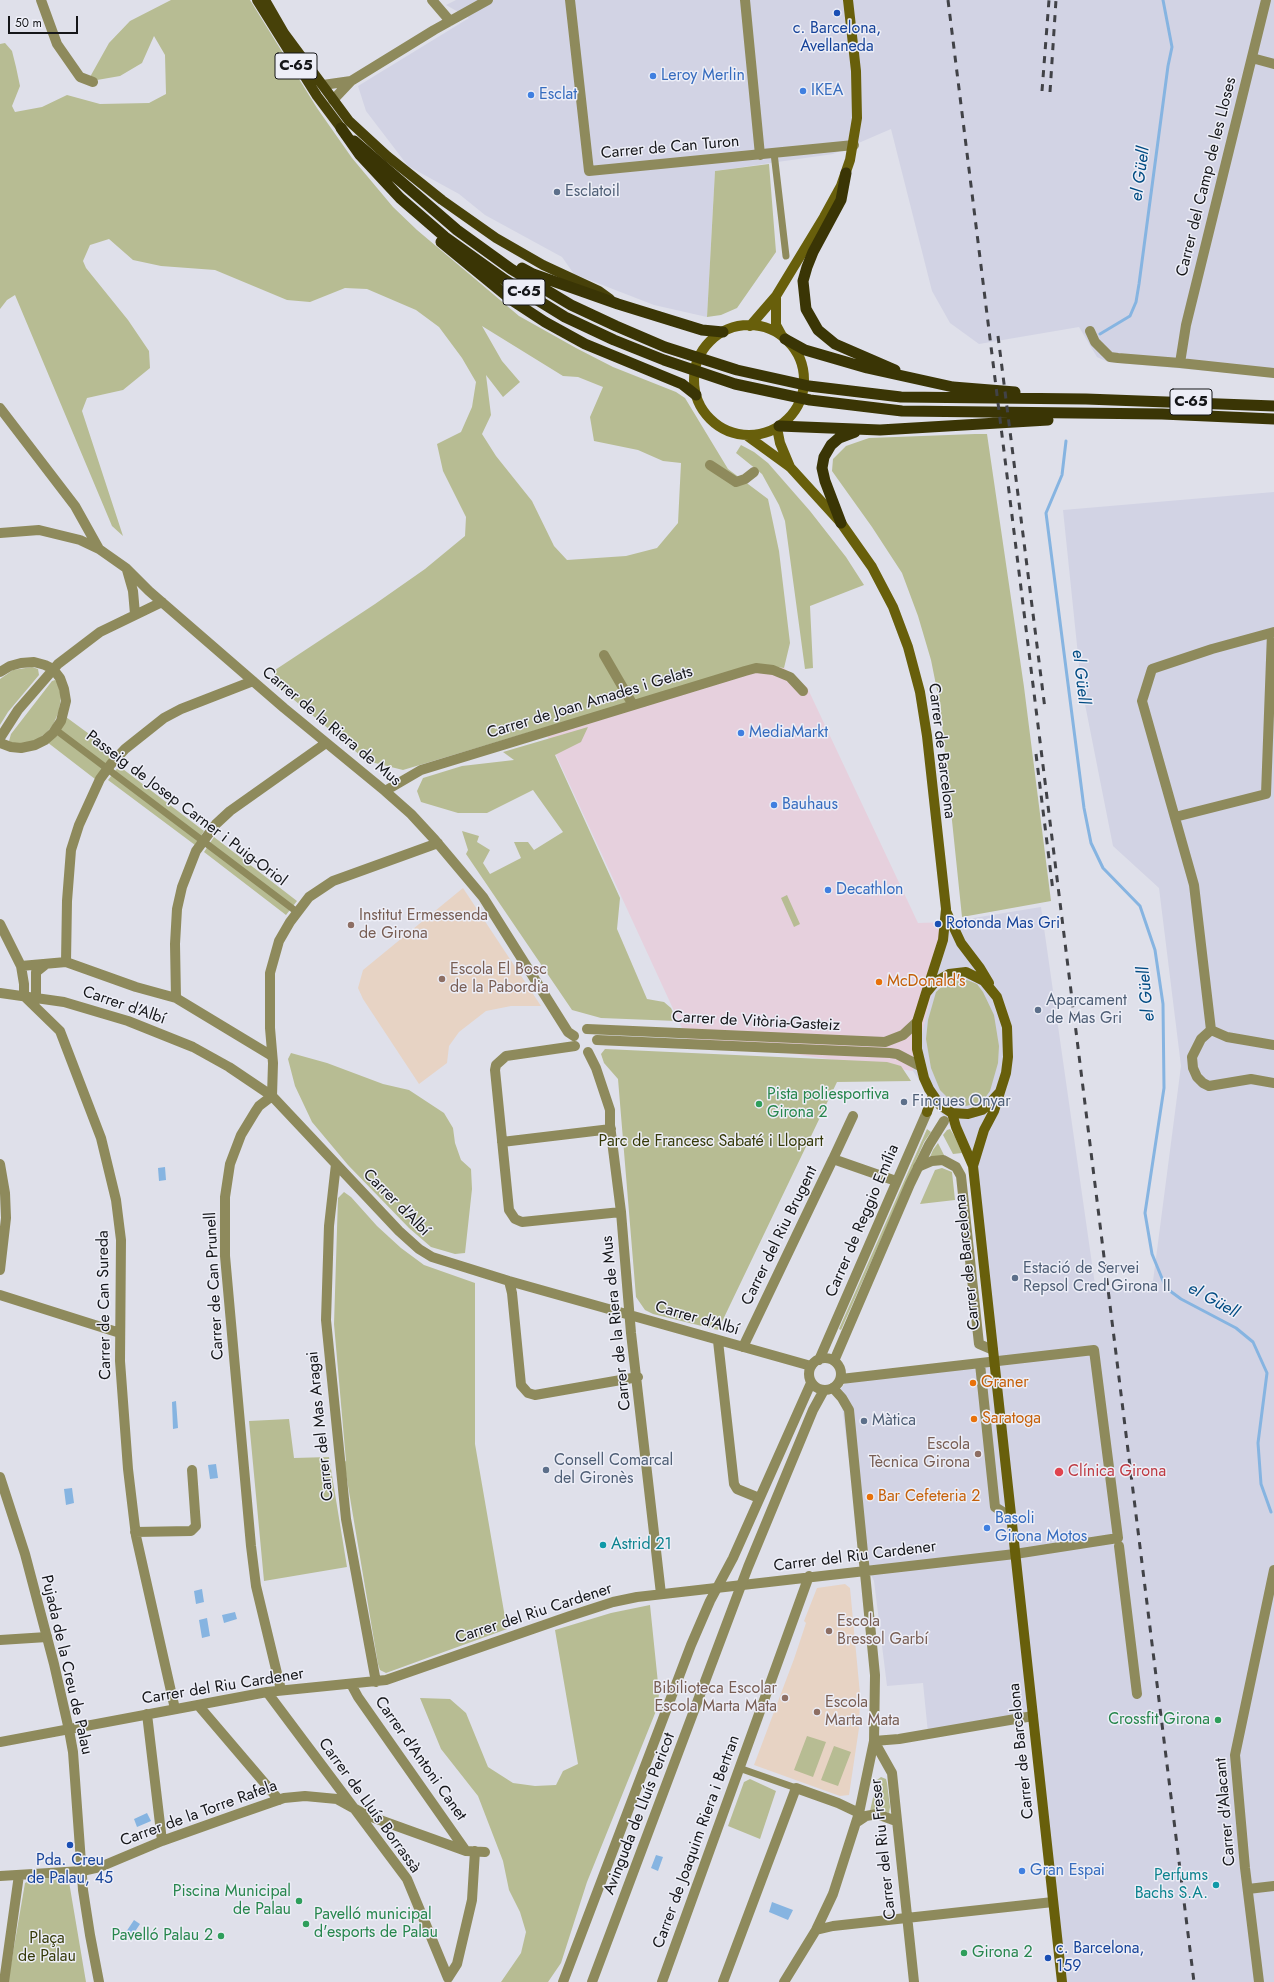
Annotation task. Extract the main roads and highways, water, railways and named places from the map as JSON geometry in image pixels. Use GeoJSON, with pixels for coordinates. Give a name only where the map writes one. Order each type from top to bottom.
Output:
{"type":"FeatureCollection","features":[{"type":"Feature","properties":{"kind":"highway","name":"C-65"},"geometry":{"type":"LineString","coordinates":[[341,128],[360,155],[400,198],[445,237],[505,280],[565,317],[664,360],[735,384],[810,400],[902,411],[983,418],[1042,417],[1075,420],[1112,413],[1274,419]]}},
{"type":"Feature","properties":{"kind":"highway","name":"C-65"},"geometry":{"type":"LineString","coordinates":[[341,128],[446,220],[511,270],[571,305],[616,326],[665,347],[737,370],[771,379],[851,392],[901,397],[980,394],[1039,396],[1072,393],[1107,399],[1274,406]]}},
{"type":"Feature","properties":{"kind":"highway"},"geometry":{"type":"LineString","coordinates":[[846,173],[841,200],[813,252],[803,281],[806,309],[818,330],[835,344],[854,354],[883,364],[912,378]]}},
{"type":"Feature","properties":{"kind":"highway"},"geometry":{"type":"LineString","coordinates":[[400,198],[422,226],[513,301],[545,322],[586,344],[682,384],[696,395]]}},
{"type":"Feature","properties":{"kind":"highway"},"geometry":{"type":"LineString","coordinates":[[446,220],[500,256],[533,274],[618,304],[702,330],[722,332]]}},
{"type":"Feature","properties":{"kind":"highway"},"geometry":{"type":"LineString","coordinates":[[783,338],[804,350],[867,368],[980,394]]}},
{"type":"Feature","properties":{"kind":"highway"},"geometry":{"type":"LineString","coordinates":[[778,427],[862,430],[983,418]]}},
{"type":"Feature","properties":{"kind":"highway"},"geometry":{"type":"LineString","coordinates":[[841,523],[825,481],[822,468],[824,457],[831,445],[839,438],[862,430]]}},
{"type":"Feature","properties":{"kind":"main road","name":"C-65"},"geometry":{"type":"LineString","coordinates":[[257,0],[312,90],[341,128]]}},
{"type":"Feature","properties":{"kind":"main road"},"geometry":{"type":"LineString","coordinates":[[265,0],[284,33],[348,121],[387,156],[474,224],[520,252],[599,291],[618,304]]}},
{"type":"Feature","properties":{"kind":"main road"},"geometry":{"type":"LineString","coordinates":[[750,326],[776,296],[824,217],[846,173],[854,146],[857,118],[856,72],[848,0]]}},
{"type":"Feature","properties":{"kind":"main road"},"geometry":{"type":"LineString","coordinates":[[776,296],[776,325],[783,338],[800,359],[803,370],[804,386],[798,406],[790,417],[778,427],[760,434],[746,435],[728,431],[714,422],[703,410],[696,395],[694,376],[698,359],[709,342],[722,332],[738,327],[750,326],[764,328],[783,338]]}},
{"type":"Feature","properties":{"kind":"main road","name":"Carrer de Barcelona"},"geometry":{"type":"LineString","coordinates":[[778,427],[780,443],[790,467]]}},
{"type":"Feature","properties":{"kind":"main road","name":"Carrer de Barcelona"},"geometry":{"type":"LineString","coordinates":[[746,435],[790,467],[841,523],[872,567],[893,607],[906,640],[916,671],[927,736],[946,909],[943,940],[926,993]]}},
{"type":"Feature","properties":{"kind":"main road","name":"Carrer de Barcelona"},"geometry":{"type":"LineString","coordinates":[[946,909],[961,943],[980,968],[991,988]]}},
{"type":"Feature","properties":{"kind":"main road"},"geometry":{"type":"LineString","coordinates":[[961,971],[979,978],[991,988],[1003,1012],[1008,1041],[1006,1073],[1000,1092],[982,1110],[968,1114],[949,1116],[933,1095],[924,1078],[920,1066],[917,1049],[917,1022],[926,993],[935,982],[942,977],[961,971]]}},
{"type":"Feature","properties":{"kind":"main road","name":"Carrer de Barcelona"},"geometry":{"type":"LineString","coordinates":[[974,1168],[984,1130],[994,1111],[1000,1092]]}},
{"type":"Feature","properties":{"kind":"main road","name":"Carrer de Reggio Emília"},"geometry":{"type":"LineString","coordinates":[[927,1112],[933,1095]]}},
{"type":"Feature","properties":{"kind":"main road","name":"Carrer de Barcelona"},"geometry":{"type":"LineString","coordinates":[[949,1116],[956,1127],[974,1168],[1014,1554],[1033,1716],[1061,1982]]}},
{"type":"Feature","properties":{"kind":"water"},"geometry":{"type":"Polygon","coordinates":[[[165,1167],[166,1180],[159,1181],[158,1168],[165,1167]]]}},
{"type":"Feature","properties":{"kind":"water"},"geometry":{"type":"Polygon","coordinates":[[[176,1401],[178,1428],[173,1429],[172,1402],[176,1401]]]}},
{"type":"Feature","properties":{"kind":"water"},"geometry":{"type":"Polygon","coordinates":[[[216,1464],[218,1478],[210,1479],[208,1465],[216,1464]]]}},
{"type":"Feature","properties":{"kind":"water"},"geometry":{"type":"Polygon","coordinates":[[[72,1488],[74,1503],[66,1505],[64,1489],[72,1488]]]}},
{"type":"Feature","properties":{"kind":"water"},"geometry":{"type":"Polygon","coordinates":[[[202,1589],[204,1602],[196,1604],[194,1591],[202,1589]]]}},
{"type":"Feature","properties":{"kind":"water"},"geometry":{"type":"Polygon","coordinates":[[[235,1612],[237,1619],[224,1623],[222,1615],[235,1612]]]}},
{"type":"Feature","properties":{"kind":"water"},"geometry":{"type":"Polygon","coordinates":[[[207,1618],[210,1636],[202,1638],[199,1620],[207,1618]]]}},
{"type":"Feature","properties":{"kind":"water"},"geometry":{"type":"Polygon","coordinates":[[[147,1813],[151,1821],[137,1827],[134,1819],[147,1813]]]}},
{"type":"Feature","properties":{"kind":"water"},"geometry":{"type":"Polygon","coordinates":[[[656,1855],[663,1857],[658,1871],[651,1868],[656,1855]]]}},
{"type":"Feature","properties":{"kind":"water"},"geometry":{"type":"Polygon","coordinates":[[[772,1902],[793,1910],[788,1920],[769,1912],[772,1902]]]}},
{"type":"Feature","properties":{"kind":"water"},"geometry":{"type":"Polygon","coordinates":[[[134,1920],[140,1924],[132,1936],[126,1932],[134,1920]]]}},
{"type":"Feature","properties":{"kind":"waterway","name":"el Güell"},"geometry":{"type":"LineString","coordinates":[[1100,334],[1130,316],[1136,302],[1168,66],[1172,47],[1163,0]]}},
{"type":"Feature","properties":{"kind":"waterway","name":"el Güell"},"geometry":{"type":"LineString","coordinates":[[1066,441],[1062,475],[1046,513],[1084,808],[1091,843],[1103,868],[1140,906],[1155,950],[1163,1004],[1164,1088],[1145,1213],[1152,1254],[1166,1288],[1181,1299],[1236,1328],[1253,1342],[1267,1373],[1258,1443],[1261,1484],[1271,1512]]}},
{"type":"Feature","properties":{"kind":"railway"},"geometry":{"type":"LineString","coordinates":[[948,0],[1194,1982]]}},
{"type":"Feature","properties":{"kind":"railway"},"geometry":{"type":"LineString","coordinates":[[1042,91],[1049,0]]}},
{"type":"Feature","properties":{"kind":"railway"},"geometry":{"type":"LineString","coordinates":[[1050,92],[1056,0]]}},
{"type":"Feature","properties":{"kind":"railway"},"geometry":{"type":"LineString","coordinates":[[998,336],[1045,709]]}},
{"type":"Feature","properties":{"kind":"railway"},"geometry":{"type":"LineString","coordinates":[[1036,754],[1053,891]]}},
{"type":"Feature","properties":{"kind":"place","name":"c. Barcelona, Avellaneda"},"geometry":{"type":"Point","coordinates":[837,13]}},
{"type":"Feature","properties":{"kind":"place","name":"Leroy Merlin"},"geometry":{"type":"Point","coordinates":[653,76]}},
{"type":"Feature","properties":{"kind":"place","name":"IKEA"},"geometry":{"type":"Point","coordinates":[803,91]}},
{"type":"Feature","properties":{"kind":"place","name":"Esclat"},"geometry":{"type":"Point","coordinates":[531,95]}},
{"type":"Feature","properties":{"kind":"place","name":"Esclatoil"},"geometry":{"type":"Point","coordinates":[557,192]}},
{"type":"Feature","properties":{"kind":"place","name":"MediaMarkt"},"geometry":{"type":"Point","coordinates":[741,733]}},
{"type":"Feature","properties":{"kind":"place","name":"Bauhaus"},"geometry":{"type":"Point","coordinates":[774,805]}},
{"type":"Feature","properties":{"kind":"place","name":"Decathlon"},"geometry":{"type":"Point","coordinates":[828,890]}},
{"type":"Feature","properties":{"kind":"place","name":"Rotonda Mas Gri"},"geometry":{"type":"Point","coordinates":[938,924]}},
{"type":"Feature","properties":{"kind":"place","name":"Institut Ermessenda de Girona"},"geometry":{"type":"Point","coordinates":[351,925]}},
{"type":"Feature","properties":{"kind":"place","name":"Escola El Bosc de la Pabordia"},"geometry":{"type":"Point","coordinates":[442,979]}},
{"type":"Feature","properties":{"kind":"place","name":"McDonald's"},"geometry":{"type":"Point","coordinates":[879,982]}},
{"type":"Feature","properties":{"kind":"place","name":"Aparcament de Mas Gri"},"geometry":{"type":"Point","coordinates":[1038,1010]}},
{"type":"Feature","properties":{"kind":"place","name":"Finques Onyar"},"geometry":{"type":"Point","coordinates":[904,1102]}},
{"type":"Feature","properties":{"kind":"place","name":"Pista poliesportiva Girona 2"},"geometry":{"type":"Point","coordinates":[759,1104]}},
{"type":"Feature","properties":{"kind":"place","name":"Estació de Servei Repsol Cred Girona II"},"geometry":{"type":"Point","coordinates":[1015,1278]}},
{"type":"Feature","properties":{"kind":"place","name":"Graner"},"geometry":{"type":"Point","coordinates":[973,1383]}},
{"type":"Feature","properties":{"kind":"place","name":"Saratoga"},"geometry":{"type":"Point","coordinates":[974,1419]}},
{"type":"Feature","properties":{"kind":"place","name":"Màtica"},"geometry":{"type":"Point","coordinates":[864,1421]}},
{"type":"Feature","properties":{"kind":"place","name":"Escola Tècnica Girona"},"geometry":{"type":"Point","coordinates":[978,1454]}},
{"type":"Feature","properties":{"kind":"place","name":"Consell Comarcal del Gironès"},"geometry":{"type":"Point","coordinates":[546,1470]}},
{"type":"Feature","properties":{"kind":"place","name":"Clínica Girona"},"geometry":{"type":"Point","coordinates":[1059,1472]}},
{"type":"Feature","properties":{"kind":"place","name":"Bar Cefeteria 2"},"geometry":{"type":"Point","coordinates":[870,1497]}},
{"type":"Feature","properties":{"kind":"place","name":"Basoli Girona Motos"},"geometry":{"type":"Point","coordinates":[987,1528]}},
{"type":"Feature","properties":{"kind":"place","name":"Astrid 21"},"geometry":{"type":"Point","coordinates":[603,1545]}},
{"type":"Feature","properties":{"kind":"place","name":"Escola Bressol Garbí"},"geometry":{"type":"Point","coordinates":[829,1631]}},
{"type":"Feature","properties":{"kind":"place","name":"Bibilioteca Escolar Escola Marta Mata"},"geometry":{"type":"Point","coordinates":[785,1698]}},
{"type":"Feature","properties":{"kind":"place","name":"Escola Marta Mata"},"geometry":{"type":"Point","coordinates":[817,1712]}},
{"type":"Feature","properties":{"kind":"place","name":"Crossfit Girona"},"geometry":{"type":"Point","coordinates":[1218,1720]}},
{"type":"Feature","properties":{"kind":"place","name":"Pda. Creu de Palau, 45"},"geometry":{"type":"Point","coordinates":[70,1845]}},
{"type":"Feature","properties":{"kind":"place","name":"Gran Espai"},"geometry":{"type":"Point","coordinates":[1022,1871]}},
{"type":"Feature","properties":{"kind":"place","name":"Perfums Bachs S.A."},"geometry":{"type":"Point","coordinates":[1216,1885]}},
{"type":"Feature","properties":{"kind":"place","name":"Piscina Municipal de Palau"},"geometry":{"type":"Point","coordinates":[299,1901]}},
{"type":"Feature","properties":{"kind":"place","name":"Pavelló municipal d'esports de Palau"},"geometry":{"type":"Point","coordinates":[306,1924]}},
{"type":"Feature","properties":{"kind":"place","name":"Pavelló Palau 2"},"geometry":{"type":"Point","coordinates":[221,1936]}},
{"type":"Feature","properties":{"kind":"place","name":"Girona 2"},"geometry":{"type":"Point","coordinates":[964,1953]}},
{"type":"Feature","properties":{"kind":"place","name":"c. Barcelona, 159"},"geometry":{"type":"Point","coordinates":[1048,1958]}},
{"type":"Feature","properties":{"kind":"park label","name":"Parc de Francesc Sabaté i Llopart"},"geometry":{"type":"Point","coordinates":[711,1142]}},
{"type":"Feature","properties":{"kind":"park label","name":"Plaça de Palau"},"geometry":{"type":"Point","coordinates":[47,1948]}}]}
